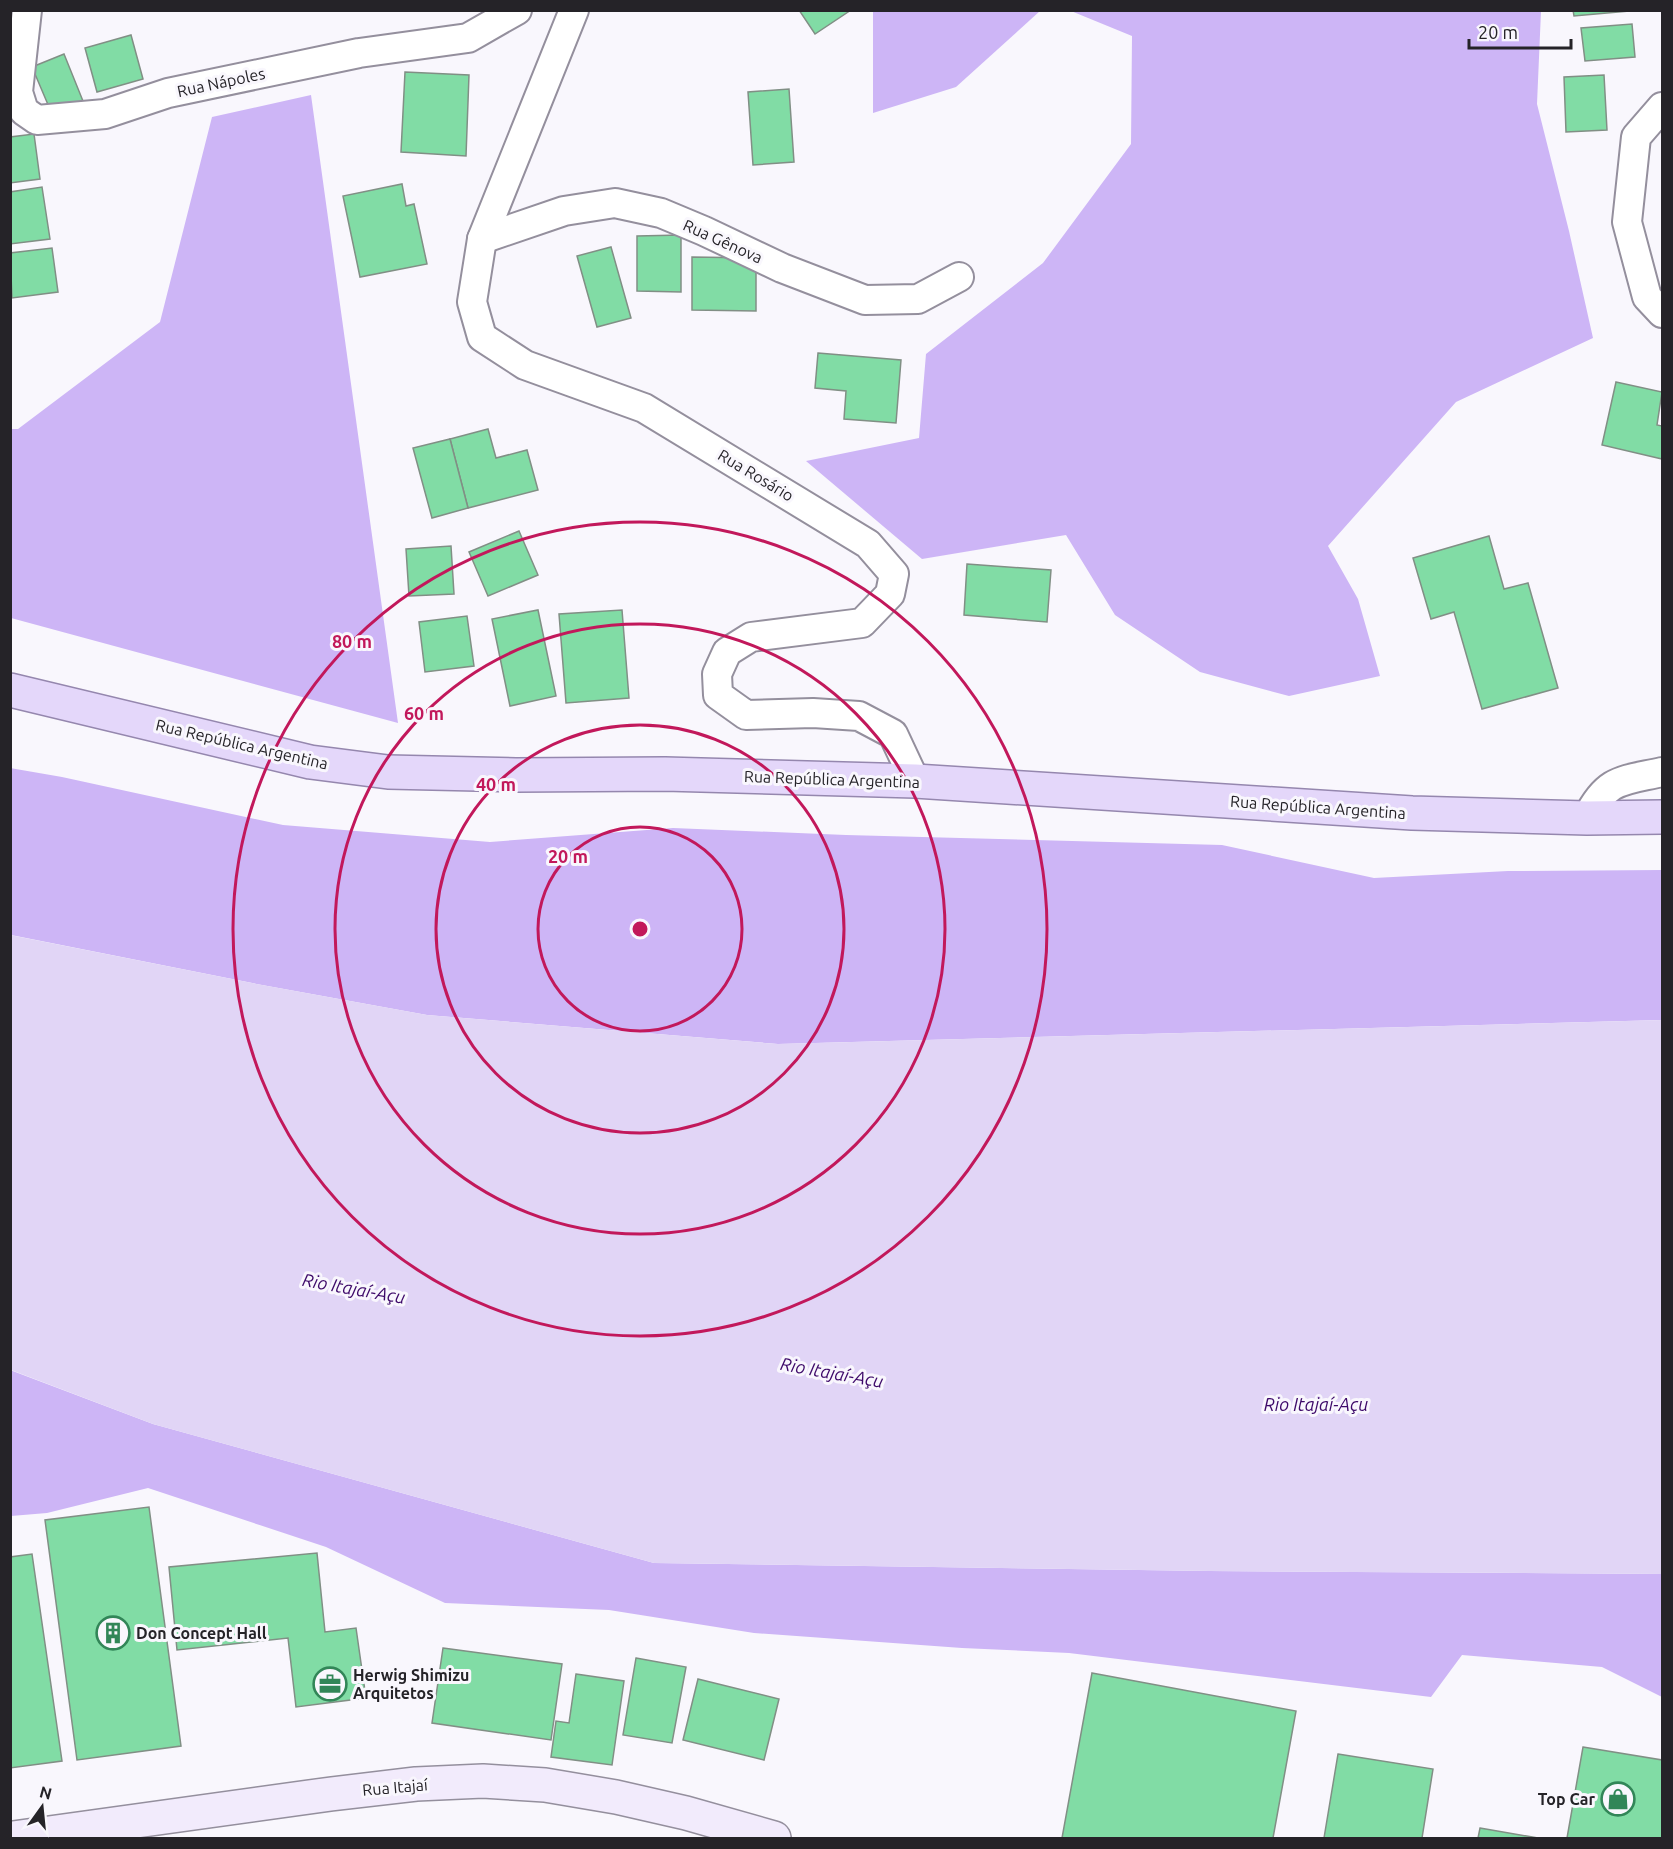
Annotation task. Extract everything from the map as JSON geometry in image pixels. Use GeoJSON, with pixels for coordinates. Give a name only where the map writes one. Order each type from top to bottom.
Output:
{"type":"FeatureCollection","features":[{"type":"Feature","properties":{"kind":"main road","name":"Rua República Argentina"},"geometry":{"type":"LineString","coordinates":[[10,690],[310,762],[388,772],[516,776],[665,774],[915,781],[1412,813],[1587,818],[1662,817]]}},
{"type":"Feature","properties":{"kind":"main road","name":"Rua Itajaí"},"geometry":{"type":"LineString","coordinates":[[13,1839],[86,1833],[331,1794],[416,1784],[483,1781],[545,1785],[616,1797],[774,1839]]}},
{"type":"Feature","properties":{"kind":"street","name":"Rua Nápoles"},"geometry":{"type":"LineString","coordinates":[[27,10],[18,92],[24,111],[37,120],[105,114],[168,93],[348,55],[468,38],[517,10]]}},
{"type":"Feature","properties":{"kind":"street","name":"Rua Rosário"},"geometry":{"type":"LineString","coordinates":[[574,10],[482,239],[472,302],[482,337],[525,365],[644,408],[868,544],[894,574],[890,594],[862,623],[751,637],[727,652],[717,674],[718,695],[746,715],[813,713],[859,716],[893,734],[915,781]]}},
{"type":"Feature","properties":{"kind":"street"},"geometry":{"type":"LineString","coordinates":[[1662,107],[1636,137],[1627,222],[1647,297],[1662,313]]}},
{"type":"Feature","properties":{"kind":"street","name":"Rua Gênova"},"geometry":{"type":"LineString","coordinates":[[482,239],[564,211],[615,203],[661,213],[705,231],[782,268],[865,300],[918,299],[959,277]]}},
{"type":"Feature","properties":{"kind":"street"},"geometry":{"type":"LineString","coordinates":[[1587,818],[1596,800],[1615,783],[1662,772]]}},
{"type":"Feature","properties":{"kind":"shaded area"},"geometry":{"type":"Polygon","coordinates":[[[873,10],[1040,11],[956,87],[873,113],[873,10]]]}},
{"type":"Feature","properties":{"kind":"shaded area"},"geometry":{"type":"Polygon","coordinates":[[[1071,11],[1541,11],[1537,104],[1593,338],[1456,402],[1328,546],[1358,599],[1380,676],[1289,696],[1200,672],[1115,615],[1066,535],[922,559],[806,461],[919,438],[926,354],[1043,263],[1131,144],[1132,36],[1071,11]]]}},
{"type":"Feature","properties":{"kind":"shaded area"},"geometry":{"type":"Polygon","coordinates":[[[311,95],[398,723],[11,618],[11,429],[18,429],[160,322],[212,117],[311,95]]]}},
{"type":"Feature","properties":{"kind":"shaded area"},"geometry":{"type":"Polygon","coordinates":[[[10,768],[62,777],[283,825],[490,842],[673,828],[1222,845],[1374,878],[1508,871],[1662,870],[1662,1020],[778,1044],[427,1015],[11,935],[10,768]]]}},
{"type":"Feature","properties":{"kind":"shaded area"},"geometry":{"type":"Polygon","coordinates":[[[10,1370],[153,1424],[654,1563],[1209,1571],[1662,1574],[1662,1697],[1602,1667],[1462,1655],[1431,1697],[1069,1653],[754,1633],[609,1610],[445,1603],[326,1547],[148,1488],[47,1513],[11,1516],[10,1370]]]}},
{"type":"Feature","properties":{"kind":"water","name":"Rio Itajaí-Açu"},"geometry":{"type":"Polygon","coordinates":[[[10,935],[427,1015],[778,1044],[1662,1020],[1662,1574],[1209,1571],[654,1563],[153,1424],[11,1370],[10,935]]]}},
{"type":"Feature","properties":{"kind":"building"},"geometry":{"type":"Polygon","coordinates":[[[799,10],[851,10],[815,34],[799,10]]]}},
{"type":"Feature","properties":{"kind":"building"},"geometry":{"type":"Polygon","coordinates":[[[1573,10],[1629,10],[1629,11],[1574,16],[1573,10]]]}},
{"type":"Feature","properties":{"kind":"building"},"geometry":{"type":"Polygon","coordinates":[[[1632,24],[1635,57],[1585,61],[1581,28],[1632,24]]]}},
{"type":"Feature","properties":{"kind":"building"},"geometry":{"type":"Polygon","coordinates":[[[131,35],[143,79],[97,92],[85,48],[131,35]]]}},
{"type":"Feature","properties":{"kind":"building"},"geometry":{"type":"Polygon","coordinates":[[[64,54],[83,101],[52,114],[32,67],[64,54]]]}},
{"type":"Feature","properties":{"kind":"building"},"geometry":{"type":"Polygon","coordinates":[[[405,72],[469,75],[466,156],[401,152],[405,72]]]}},
{"type":"Feature","properties":{"kind":"building"},"geometry":{"type":"Polygon","coordinates":[[[1604,75],[1607,130],[1566,132],[1564,77],[1604,75]]]}},
{"type":"Feature","properties":{"kind":"building"},"geometry":{"type":"Polygon","coordinates":[[[789,89],[794,162],[753,165],[748,92],[789,89]]]}},
{"type":"Feature","properties":{"kind":"building"},"geometry":{"type":"Polygon","coordinates":[[[34,134],[40,179],[10,183],[10,137],[34,134]]]}},
{"type":"Feature","properties":{"kind":"building"},"geometry":{"type":"Polygon","coordinates":[[[402,184],[406,206],[414,204],[427,264],[360,277],[343,196],[402,184]]]}},
{"type":"Feature","properties":{"kind":"building"},"geometry":{"type":"Polygon","coordinates":[[[42,187],[50,239],[10,244],[10,192],[42,187]]]}},
{"type":"Feature","properties":{"kind":"building"},"geometry":{"type":"Polygon","coordinates":[[[681,235],[681,292],[637,291],[637,236],[681,235]]]}},
{"type":"Feature","properties":{"kind":"building"},"geometry":{"type":"Polygon","coordinates":[[[611,247],[631,318],[597,327],[577,256],[611,247]]]}},
{"type":"Feature","properties":{"kind":"building"},"geometry":{"type":"Polygon","coordinates":[[[52,248],[58,292],[12,298],[10,253],[52,248]]]}},
{"type":"Feature","properties":{"kind":"building"},"geometry":{"type":"Polygon","coordinates":[[[692,257],[756,258],[756,311],[692,310],[692,257]]]}},
{"type":"Feature","properties":{"kind":"building"},"geometry":{"type":"Polygon","coordinates":[[[818,353],[901,360],[896,423],[844,419],[846,391],[815,388],[818,353]]]}},
{"type":"Feature","properties":{"kind":"building"},"geometry":{"type":"Polygon","coordinates":[[[1616,382],[1662,392],[1657,425],[1662,426],[1662,459],[1602,445],[1616,382]]]}},
{"type":"Feature","properties":{"kind":"building"},"geometry":{"type":"Polygon","coordinates":[[[488,429],[496,458],[527,450],[538,490],[468,508],[450,439],[488,429]]]}},
{"type":"Feature","properties":{"kind":"building"},"geometry":{"type":"Polygon","coordinates":[[[450,439],[468,508],[432,518],[413,448],[450,439]]]}},
{"type":"Feature","properties":{"kind":"building"},"geometry":{"type":"Polygon","coordinates":[[[519,531],[538,575],[488,596],[469,552],[519,531]]]}},
{"type":"Feature","properties":{"kind":"building"},"geometry":{"type":"Polygon","coordinates":[[[1489,536],[1504,589],[1528,583],[1558,688],[1482,709],[1454,612],[1431,619],[1413,558],[1489,536]]]}},
{"type":"Feature","properties":{"kind":"building"},"geometry":{"type":"Polygon","coordinates":[[[451,546],[454,594],[409,596],[406,549],[451,546]]]}},
{"type":"Feature","properties":{"kind":"building"},"geometry":{"type":"Polygon","coordinates":[[[967,564],[1051,570],[1047,622],[964,615],[967,564]]]}},
{"type":"Feature","properties":{"kind":"building"},"geometry":{"type":"Polygon","coordinates":[[[538,610],[556,696],[510,706],[492,619],[538,610]]]}},
{"type":"Feature","properties":{"kind":"building"},"geometry":{"type":"Polygon","coordinates":[[[622,610],[629,698],[566,703],[559,614],[622,610]]]}},
{"type":"Feature","properties":{"kind":"building"},"geometry":{"type":"Polygon","coordinates":[[[467,616],[474,666],[425,672],[419,622],[467,616]]]}},
{"type":"Feature","properties":{"kind":"building","name":"Don Concept Hall"},"geometry":{"type":"Polygon","coordinates":[[[149,1507],[181,1746],[77,1760],[45,1520],[149,1507]]]}},
{"type":"Feature","properties":{"kind":"building"},"geometry":{"type":"Polygon","coordinates":[[[317,1553],[325,1632],[356,1628],[366,1698],[296,1707],[288,1638],[177,1650],[169,1567],[317,1553]]]}},
{"type":"Feature","properties":{"kind":"building"},"geometry":{"type":"Polygon","coordinates":[[[32,1554],[62,1761],[10,1768],[10,1557],[32,1554]]]}},
{"type":"Feature","properties":{"kind":"building"},"geometry":{"type":"Polygon","coordinates":[[[443,1648],[562,1664],[551,1740],[432,1723],[443,1648]]]}},
{"type":"Feature","properties":{"kind":"building"},"geometry":{"type":"Polygon","coordinates":[[[636,1658],[686,1667],[672,1743],[623,1735],[636,1658]]]}},
{"type":"Feature","properties":{"kind":"building"},"geometry":{"type":"Polygon","coordinates":[[[1092,1673],[1296,1711],[1273,1838],[1062,1838],[1092,1673]]]}},
{"type":"Feature","properties":{"kind":"building"},"geometry":{"type":"Polygon","coordinates":[[[576,1674],[624,1681],[612,1765],[551,1757],[556,1721],[569,1723],[576,1674]]]}},
{"type":"Feature","properties":{"kind":"building"},"geometry":{"type":"Polygon","coordinates":[[[698,1679],[779,1699],[764,1760],[683,1740],[698,1679]]]}},
{"type":"Feature","properties":{"kind":"building","name":"Top Car"},"geometry":{"type":"Polygon","coordinates":[[[1583,1747],[1662,1760],[1662,1838],[1567,1838],[1583,1747]]]}},
{"type":"Feature","properties":{"kind":"building"},"geometry":{"type":"Polygon","coordinates":[[[1338,1754],[1433,1769],[1422,1838],[1324,1838],[1338,1754]]]}},
{"type":"Feature","properties":{"kind":"building"},"geometry":{"type":"Polygon","coordinates":[[[1480,1828],[1538,1838],[1478,1838],[1480,1828]]]}},
{"type":"Feature","properties":{"kind":"place","name":"Don Concept Hall"},"geometry":{"type":"Point","coordinates":[113,1633]}},
{"type":"Feature","properties":{"kind":"place","name":"Herwig Shimizu Arquitetos"},"geometry":{"type":"Point","coordinates":[330,1684]}},
{"type":"Feature","properties":{"kind":"place","name":"Top Car"},"geometry":{"type":"Point","coordinates":[1618,1799]}}]}
